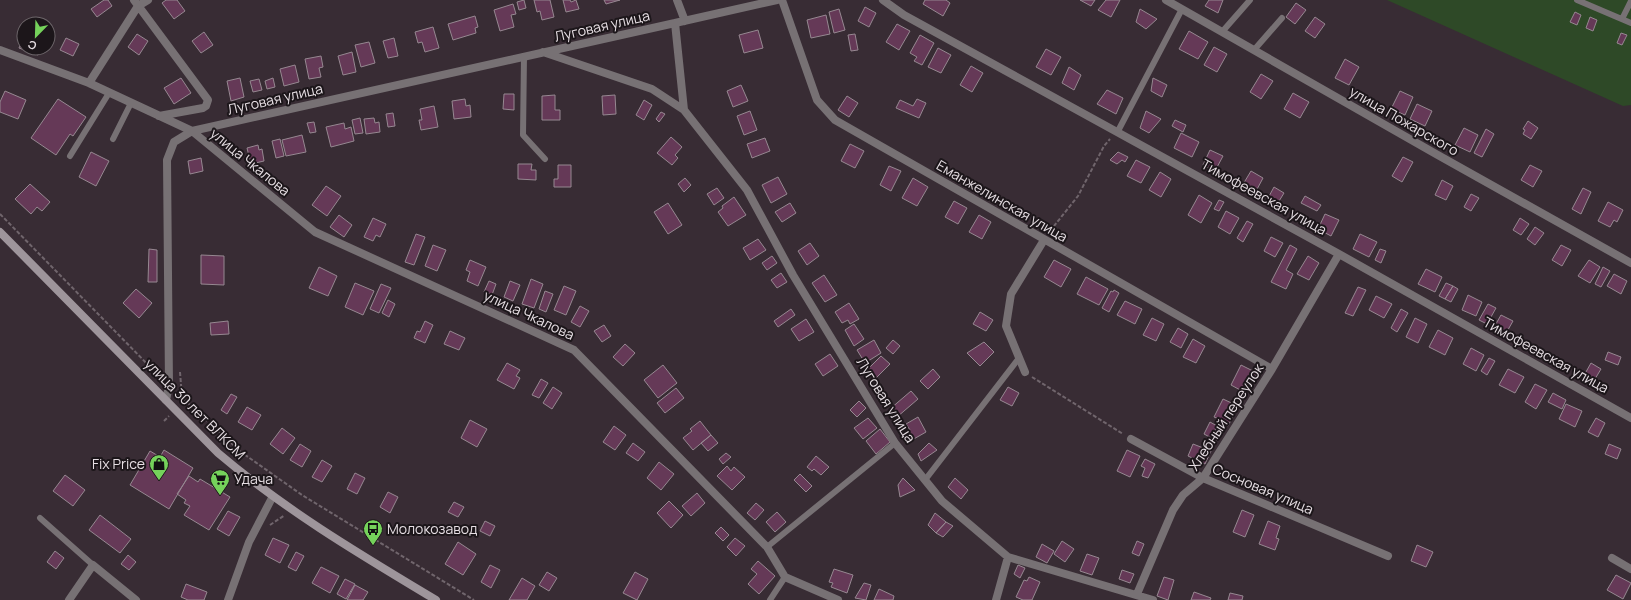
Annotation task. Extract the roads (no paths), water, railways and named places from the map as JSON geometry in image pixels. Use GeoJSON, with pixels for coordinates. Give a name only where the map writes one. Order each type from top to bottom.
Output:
{"type":"FeatureCollection","features":[{"type":"Feature","properties":{"kind":"main road","name":"улица 30 лет ВЛКСМ"},"geometry":{"type":"LineString","coordinates":[[0,232],[218,453],[244,475],[343,544],[436,600]]}},
{"type":"Feature","properties":{"kind":"street"},"geometry":{"type":"LineString","coordinates":[[89,83],[136,3],[148,0]]}},
{"type":"Feature","properties":{"kind":"street"},"geometry":{"type":"LineString","coordinates":[[677,0],[685,21]]}},
{"type":"Feature","properties":{"kind":"street"},"geometry":{"type":"LineString","coordinates":[[684,110],[675,23],[777,0]]}},
{"type":"Feature","properties":{"kind":"street","name":"Еманжелинская улица"},"geometry":{"type":"LineString","coordinates":[[782,0],[817,100],[835,120],[1272,369]]}},
{"type":"Feature","properties":{"kind":"street","name":"Тимофеевская улица"},"geometry":{"type":"LineString","coordinates":[[883,0],[904,15],[1118,131],[1631,418]]}},
{"type":"Feature","properties":{"kind":"street","name":"улица Пожарского"},"geometry":{"type":"LineString","coordinates":[[1166,0],[1436,154],[1631,262]]}},
{"type":"Feature","properties":{"kind":"street"},"geometry":{"type":"LineString","coordinates":[[136,3],[208,100],[206,106],[203,108],[159,116]]}},
{"type":"Feature","properties":{"kind":"street","name":"Луговая улица"},"geometry":{"type":"LineString","coordinates":[[166,400],[169,386],[167,160],[174,142],[192,131],[675,23]]}},
{"type":"Feature","properties":{"kind":"street","name":"улица Чкалова"},"geometry":{"type":"LineString","coordinates":[[0,50],[89,83],[192,131],[315,232],[574,350],[767,548],[785,577]]}},
{"type":"Feature","properties":{"kind":"street","name":"Луговая улица"},"geometry":{"type":"LineString","coordinates":[[544,52],[652,89],[684,110],[747,190],[793,275],[895,443],[942,502],[1008,557],[1154,600]]}},
{"type":"Feature","properties":{"kind":"street"},"geometry":{"type":"LineString","coordinates":[[1025,372],[1006,326],[1011,294],[1044,240]]}},
{"type":"Feature","properties":{"kind":"street","name":"Хлебный переулок"},"geometry":{"type":"LineString","coordinates":[[1136,594],[1173,510],[1183,495],[1203,478],[1272,369],[1339,254]]}},
{"type":"Feature","properties":{"kind":"street","name":"Сосновая улица"},"geometry":{"type":"LineString","coordinates":[[1131,439],[1203,478],[1388,556]]}},
{"type":"Feature","properties":{"kind":"street"},"geometry":{"type":"LineString","coordinates":[[228,600],[249,542],[273,496]]}},
{"type":"Feature","properties":{"kind":"street"},"geometry":{"type":"LineString","coordinates":[[996,600],[1008,557]]}},
{"type":"Feature","properties":{"kind":"street"},"geometry":{"type":"LineString","coordinates":[[1612,558],[1631,569]]}},
{"type":"Feature","properties":{"kind":"street"},"geometry":{"type":"LineString","coordinates":[[69,600],[93,565],[136,600]]}},
{"type":"Feature","properties":{"kind":"street"},"geometry":{"type":"LineString","coordinates":[[785,577],[838,600]]}},
{"type":"Feature","properties":{"kind":"lane"},"geometry":{"type":"LineString","coordinates":[[1222,32],[1250,0]]}},
{"type":"Feature","properties":{"kind":"lane"},"geometry":{"type":"LineString","coordinates":[[1576,0],[1631,23]]}},
{"type":"Feature","properties":{"kind":"lane"},"geometry":{"type":"LineString","coordinates":[[1622,19],[1631,1]]}},
{"type":"Feature","properties":{"kind":"lane"},"geometry":{"type":"LineString","coordinates":[[1118,131],[1182,9]]}},
{"type":"Feature","properties":{"kind":"lane"},"geometry":{"type":"LineString","coordinates":[[1254,50],[1282,18]]}},
{"type":"Feature","properties":{"kind":"lane"},"geometry":{"type":"LineString","coordinates":[[524,56],[523,135],[545,159]]}},
{"type":"Feature","properties":{"kind":"lane"},"geometry":{"type":"LineString","coordinates":[[70,156],[109,93]]}},
{"type":"Feature","properties":{"kind":"lane"},"geometry":{"type":"LineString","coordinates":[[113,139],[131,103]]}},
{"type":"Feature","properties":{"kind":"lane"},"geometry":{"type":"LineString","coordinates":[[925,480],[1019,358]]}},
{"type":"Feature","properties":{"kind":"lane"},"geometry":{"type":"LineString","coordinates":[[767,548],[895,443]]}},
{"type":"Feature","properties":{"kind":"lane"},"geometry":{"type":"LineString","coordinates":[[40,518],[93,565]]}},
{"type":"Feature","properties":{"kind":"lane"},"geometry":{"type":"LineString","coordinates":[[770,600],[785,577]]}},
{"type":"Feature","properties":{"kind":"place","name":"Fix Price"},"geometry":{"type":"Point","coordinates":[159,481]}},
{"type":"Feature","properties":{"kind":"place","name":"Удача"},"geometry":{"type":"Point","coordinates":[220,496]}},
{"type":"Feature","properties":{"kind":"place","name":"Молокозавод"},"geometry":{"type":"Point","coordinates":[373,546]}}]}
